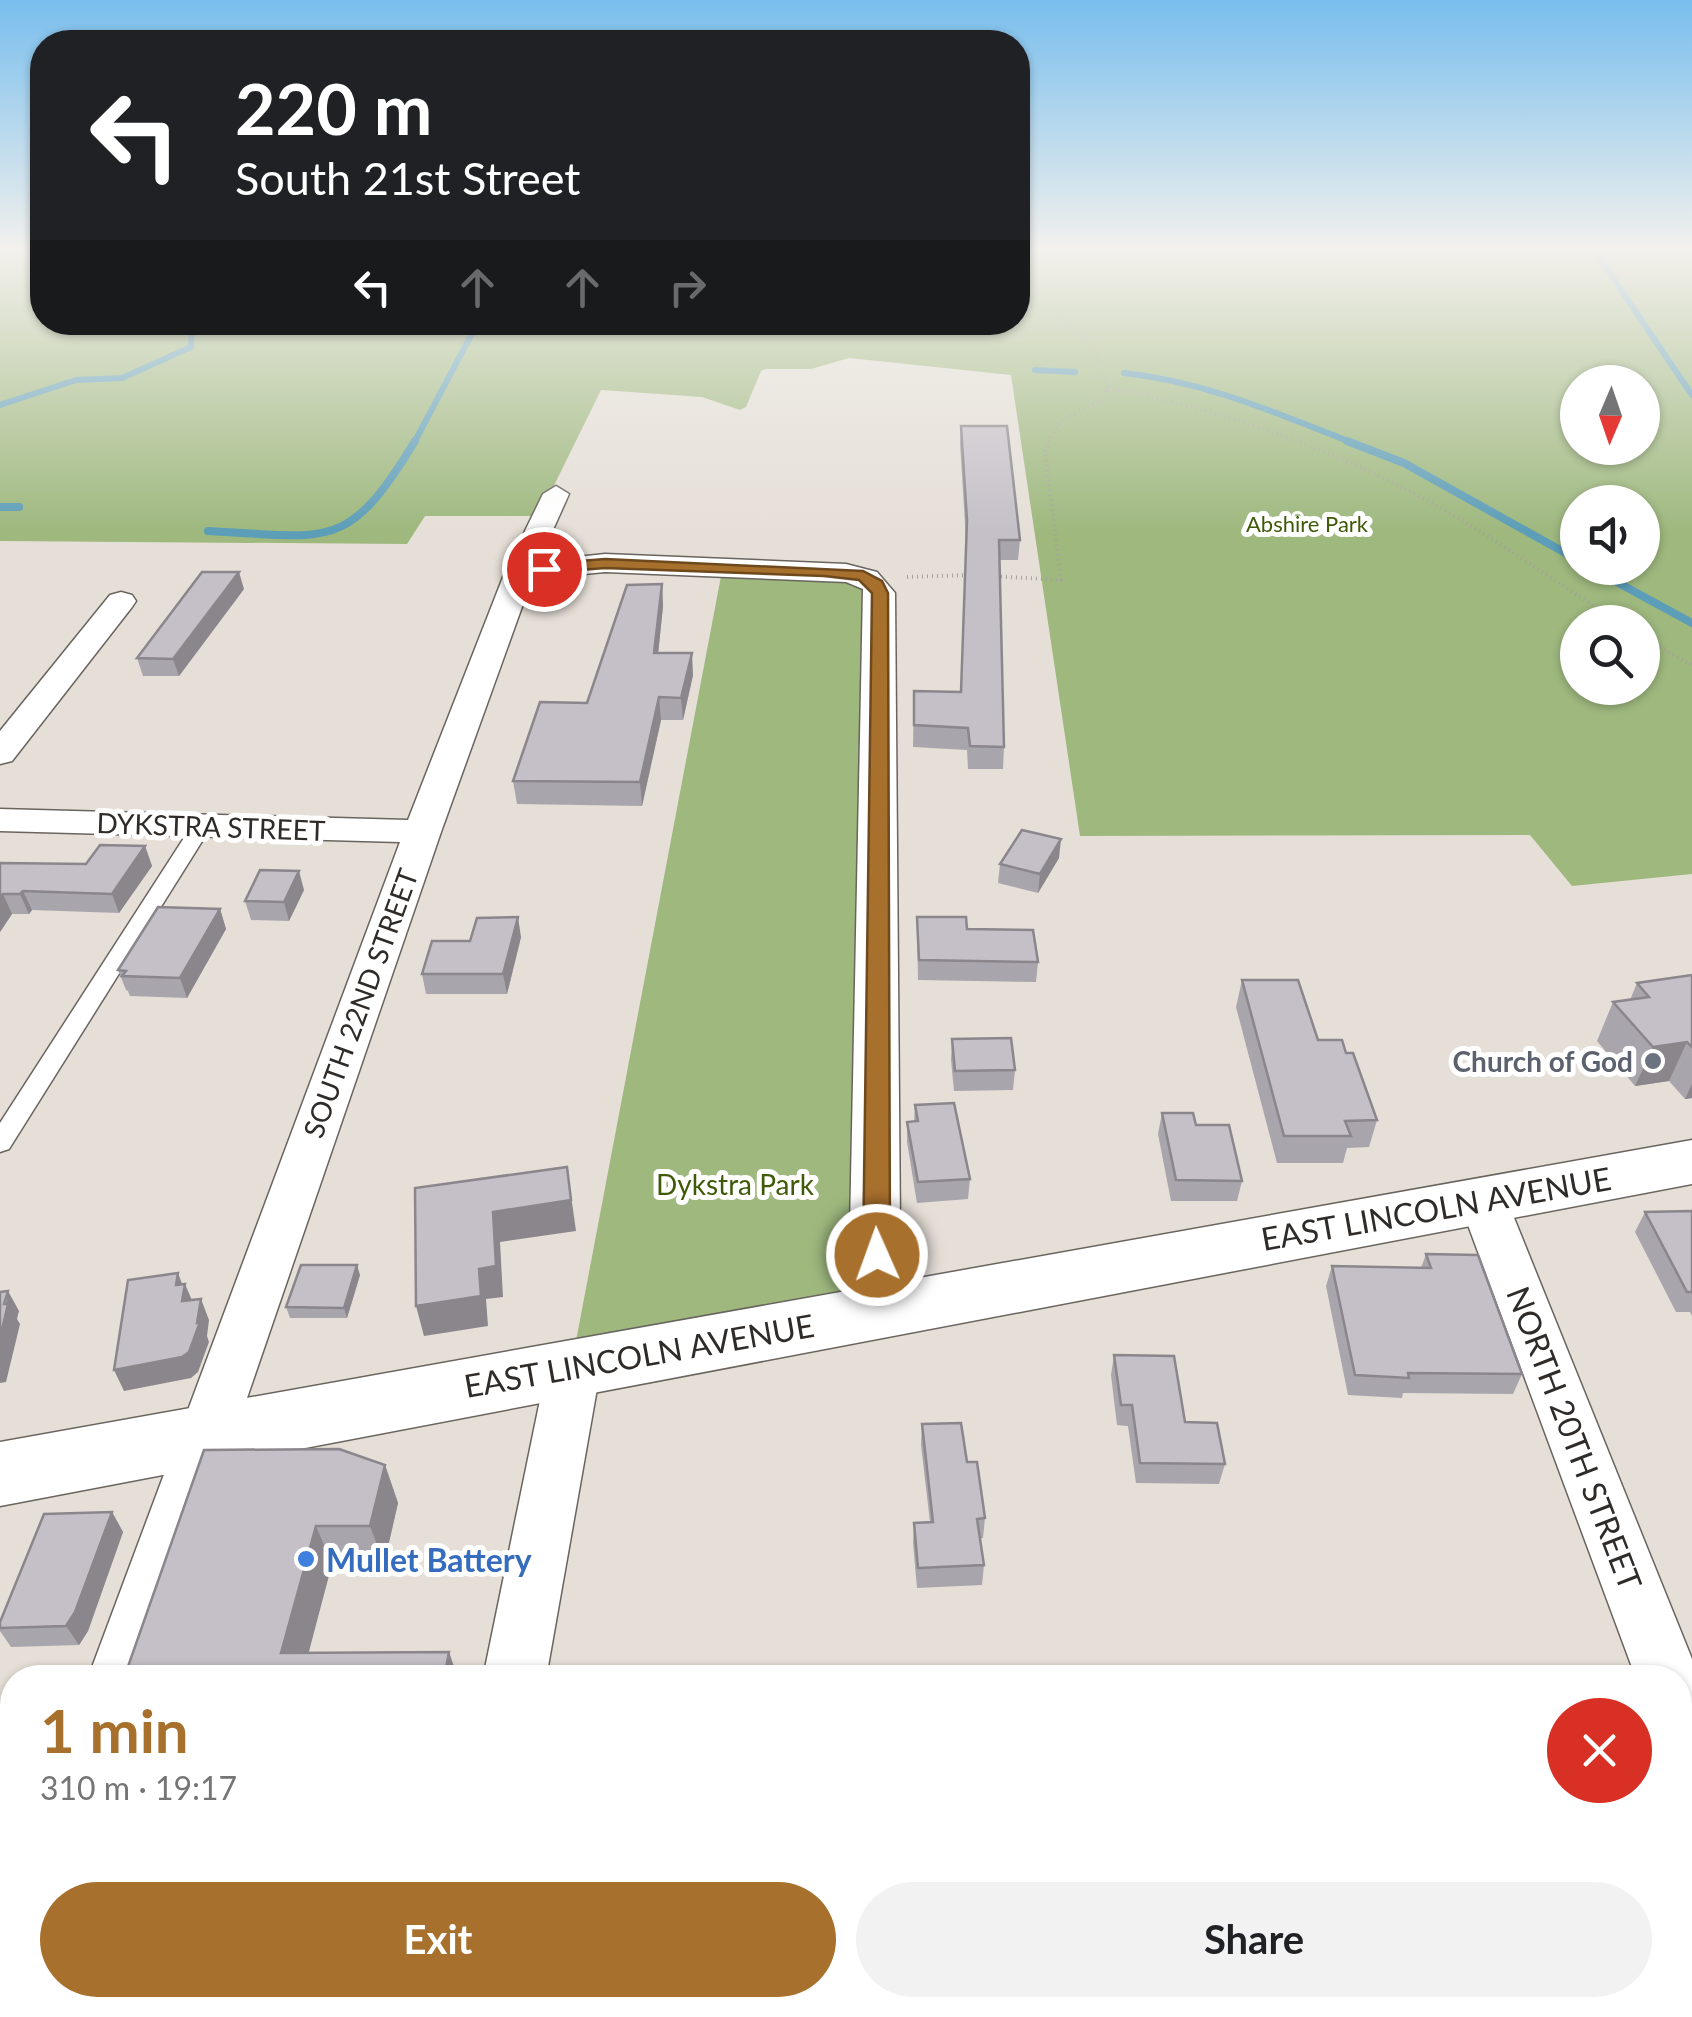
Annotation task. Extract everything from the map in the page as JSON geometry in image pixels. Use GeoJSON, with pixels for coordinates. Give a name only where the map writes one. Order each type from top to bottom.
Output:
{"type":"FeatureCollection","features":[{"type":"Feature","properties":{"kind":"main road","name":"EAST LINCOLN AVENUE"},"geometry":{"type":"LineString","coordinates":[[0,1474],[1692,1162]]}},
{"type":"Feature","properties":{"kind":"street","name":"SOUTH 22ND STREET"},"geometry":{"type":"LineString","coordinates":[[123,1665],[422,832],[520,572],[556,494]]}},
{"type":"Feature","properties":{"kind":"street"},"geometry":{"type":"LineString","coordinates":[[520,572],[605,564],[728,568],[846,573],[863,576],[876,584],[880,593],[874,1228],[885,1310]]}},
{"type":"Feature","properties":{"kind":"street"},"geometry":{"type":"LineString","coordinates":[[0,754],[121,601]]}},
{"type":"Feature","properties":{"kind":"street","name":"DYKSTRA STREET"},"geometry":{"type":"LineString","coordinates":[[0,820],[422,832]]}},
{"type":"Feature","properties":{"kind":"street","name":"NORTH 20TH STREET"},"geometry":{"type":"LineString","coordinates":[[1482,1198],[1663,1665]]}},
{"type":"Feature","properties":{"kind":"street"},"geometry":{"type":"LineString","coordinates":[[516,1665],[574,1366]]}},
{"type":"Feature","properties":{"kind":"lane"},"geometry":{"type":"LineString","coordinates":[[0,1142],[201,826]]}},
{"type":"Feature","properties":{"kind":"path"},"geometry":{"type":"LineString","coordinates":[[876,584],[938,575],[1061,580],[1046,451],[1060,421],[1102,400],[1108,388],[1096,350],[1090,344]]}},
{"type":"Feature","properties":{"kind":"path"},"geometry":{"type":"LineString","coordinates":[[1108,388],[1237,417],[1345,462],[1494,541],[1592,605]]}},
{"type":"Feature","properties":{"kind":"path"},"geometry":{"type":"LineString","coordinates":[[1660,647],[1692,664]]}},
{"type":"Feature","properties":{"kind":"green space","name":"Abshire Park"},"geometry":{"type":"Polygon","coordinates":[[[0,344],[1692,344],[1692,874],[1572,886],[1530,835],[1080,836],[1011,375],[849,358],[811,369],[761,371],[746,407],[740,410],[702,397],[601,390],[539,516],[425,516],[407,544],[0,541],[0,344]]]}},
{"type":"Feature","properties":{"kind":"green space","name":"Dykstra Park"},"geometry":{"type":"Polygon","coordinates":[[[722,571],[863,580],[861,1275],[845,1295],[576,1341],[722,571]]]}},
{"type":"Feature","properties":{"kind":"building"},"geometry":{"type":"Polygon","coordinates":[[[961,426],[1007,426],[1020,540],[999,540],[1004,747],[970,746],[968,728],[914,725],[914,691],[961,692],[967,520],[961,426]]]}},
{"type":"Feature","properties":{"kind":"building"},"geometry":{"type":"Polygon","coordinates":[[[202,572],[239,572],[173,659],[137,658],[202,572]]]}},
{"type":"Feature","properties":{"kind":"building"},"geometry":{"type":"Polygon","coordinates":[[[662,584],[654,653],[692,653],[681,698],[659,697],[640,782],[513,781],[540,702],[587,703],[627,585],[662,584]]]}},
{"type":"Feature","properties":{"kind":"building"},"geometry":{"type":"Polygon","coordinates":[[[1022,830],[1061,839],[1040,874],[1000,864],[1022,830]]]}},
{"type":"Feature","properties":{"kind":"building"},"geometry":{"type":"Polygon","coordinates":[[[100,845],[145,846],[112,894],[23,891],[3,894],[0,899],[0,863],[86,864],[100,845]]]}},
{"type":"Feature","properties":{"kind":"building"},"geometry":{"type":"Polygon","coordinates":[[[260,870],[299,871],[284,902],[245,901],[260,870]]]}},
{"type":"Feature","properties":{"kind":"building"},"geometry":{"type":"Polygon","coordinates":[[[158,907],[220,909],[180,978],[122,976],[126,971],[118,970],[158,907]]]}},
{"type":"Feature","properties":{"kind":"building"},"geometry":{"type":"Polygon","coordinates":[[[518,917],[503,974],[422,974],[432,941],[470,941],[477,918],[518,917]]]}},
{"type":"Feature","properties":{"kind":"building"},"geometry":{"type":"Polygon","coordinates":[[[917,917],[966,917],[967,929],[1033,930],[1038,962],[919,960],[917,917]]]}},
{"type":"Feature","properties":{"kind":"building"},"geometry":{"type":"Polygon","coordinates":[[[1692,975],[1692,1047],[1687,1042],[1653,1047],[1613,1002],[1649,997],[1637,983],[1692,975]]]}},
{"type":"Feature","properties":{"kind":"building"},"geometry":{"type":"Polygon","coordinates":[[[1242,980],[1298,980],[1318,1040],[1342,1040],[1346,1053],[1353,1053],[1377,1120],[1345,1121],[1351,1136],[1284,1136],[1242,980]]]}},
{"type":"Feature","properties":{"kind":"building"},"geometry":{"type":"Polygon","coordinates":[[[1011,1038],[1015,1070],[955,1071],[952,1039],[1011,1038]]]}},
{"type":"Feature","properties":{"kind":"building"},"geometry":{"type":"Polygon","coordinates":[[[954,1103],[970,1179],[918,1182],[907,1122],[918,1121],[915,1105],[954,1103]]]}},
{"type":"Feature","properties":{"kind":"building"},"geometry":{"type":"Polygon","coordinates":[[[1162,1113],[1193,1113],[1196,1125],[1229,1125],[1242,1181],[1176,1180],[1162,1113]]]}},
{"type":"Feature","properties":{"kind":"building"},"geometry":{"type":"Polygon","coordinates":[[[567,1167],[571,1200],[493,1212],[496,1266],[479,1269],[481,1296],[416,1306],[415,1188],[567,1167]]]}},
{"type":"Feature","properties":{"kind":"building"},"geometry":{"type":"Polygon","coordinates":[[[1692,1211],[1692,1292],[1687,1292],[1645,1212],[1692,1211]]]}},
{"type":"Feature","properties":{"kind":"building"},"geometry":{"type":"Polygon","coordinates":[[[1426,1254],[1478,1255],[1522,1374],[1408,1373],[1409,1378],[1355,1375],[1332,1266],[1431,1268],[1426,1254]]]}},
{"type":"Feature","properties":{"kind":"building"},"geometry":{"type":"Polygon","coordinates":[[[301,1265],[357,1265],[344,1308],[286,1307],[301,1265]]]}},
{"type":"Feature","properties":{"kind":"building"},"geometry":{"type":"Polygon","coordinates":[[[178,1273],[176,1285],[185,1284],[182,1301],[201,1299],[197,1323],[200,1322],[189,1352],[182,1357],[114,1370],[128,1280],[178,1273]]]}},
{"type":"Feature","properties":{"kind":"building"},"geometry":{"type":"Polygon","coordinates":[[[8,1291],[4,1304],[8,1304],[0,1338],[0,1292],[8,1291]]]}},
{"type":"Feature","properties":{"kind":"building"},"geometry":{"type":"Polygon","coordinates":[[[1114,1355],[1174,1356],[1185,1422],[1217,1423],[1225,1464],[1140,1463],[1132,1405],[1121,1405],[1114,1355]]]}},
{"type":"Feature","properties":{"kind":"building"},"geometry":{"type":"Polygon","coordinates":[[[961,1423],[967,1462],[977,1462],[985,1518],[977,1519],[984,1565],[918,1568],[914,1523],[933,1522],[922,1424],[961,1423]]]}},
{"type":"Feature","properties":{"kind":"building"},"geometry":{"type":"Polygon","coordinates":[[[339,1449],[385,1465],[370,1526],[316,1526],[281,1653],[449,1652],[446,1665],[129,1665],[204,1450],[339,1449]]]}},
{"type":"Feature","properties":{"kind":"building"},"geometry":{"type":"Polygon","coordinates":[[[112,1512],[75,1612],[66,1626],[0,1628],[44,1514],[112,1512]]]}},
{"type":"Feature","properties":{"kind":"waterway"},"geometry":{"type":"LineString","coordinates":[[0,405],[76,380],[122,378],[191,344]]}},
{"type":"Feature","properties":{"kind":"waterway"},"geometry":{"type":"LineString","coordinates":[[414,443],[466,344]]}},
{"type":"Feature","properties":{"kind":"waterway"},"geometry":{"type":"LineString","coordinates":[[1658,344],[1692,395]]}},
{"type":"Feature","properties":{"kind":"waterway"},"geometry":{"type":"LineString","coordinates":[[1035,370],[1075,372]]}},
{"type":"Feature","properties":{"kind":"waterway"},"geometry":{"type":"LineString","coordinates":[[1124,373],[1213,391],[1353,443]]}},
{"type":"Feature","properties":{"kind":"waterway"},"geometry":{"type":"LineString","coordinates":[[208,531],[309,535],[332,530],[352,520],[371,503],[415,441]]}},
{"type":"Feature","properties":{"kind":"waterway"},"geometry":{"type":"LineString","coordinates":[[1347,441],[1404,463],[1560,550]]}},
{"type":"Feature","properties":{"kind":"waterway"},"geometry":{"type":"LineString","coordinates":[[0,507],[19,507]]}},
{"type":"Feature","properties":{"kind":"waterway"},"geometry":{"type":"LineString","coordinates":[[1622,585],[1692,623]]}},
{"type":"Feature","properties":{"kind":"place","name":"Church of God"},"geometry":{"type":"Point","coordinates":[1653,1061]}},
{"type":"Feature","properties":{"kind":"place","name":"Mullet Battery"},"geometry":{"type":"Point","coordinates":[306,1559]}},
{"type":"Feature","properties":{"kind":"route"},"geometry":{"type":"LineString","coordinates":[[544,569],[605,564],[824,572],[863,576],[876,584],[880,593],[874,1228],[877,1255]]}}]}
